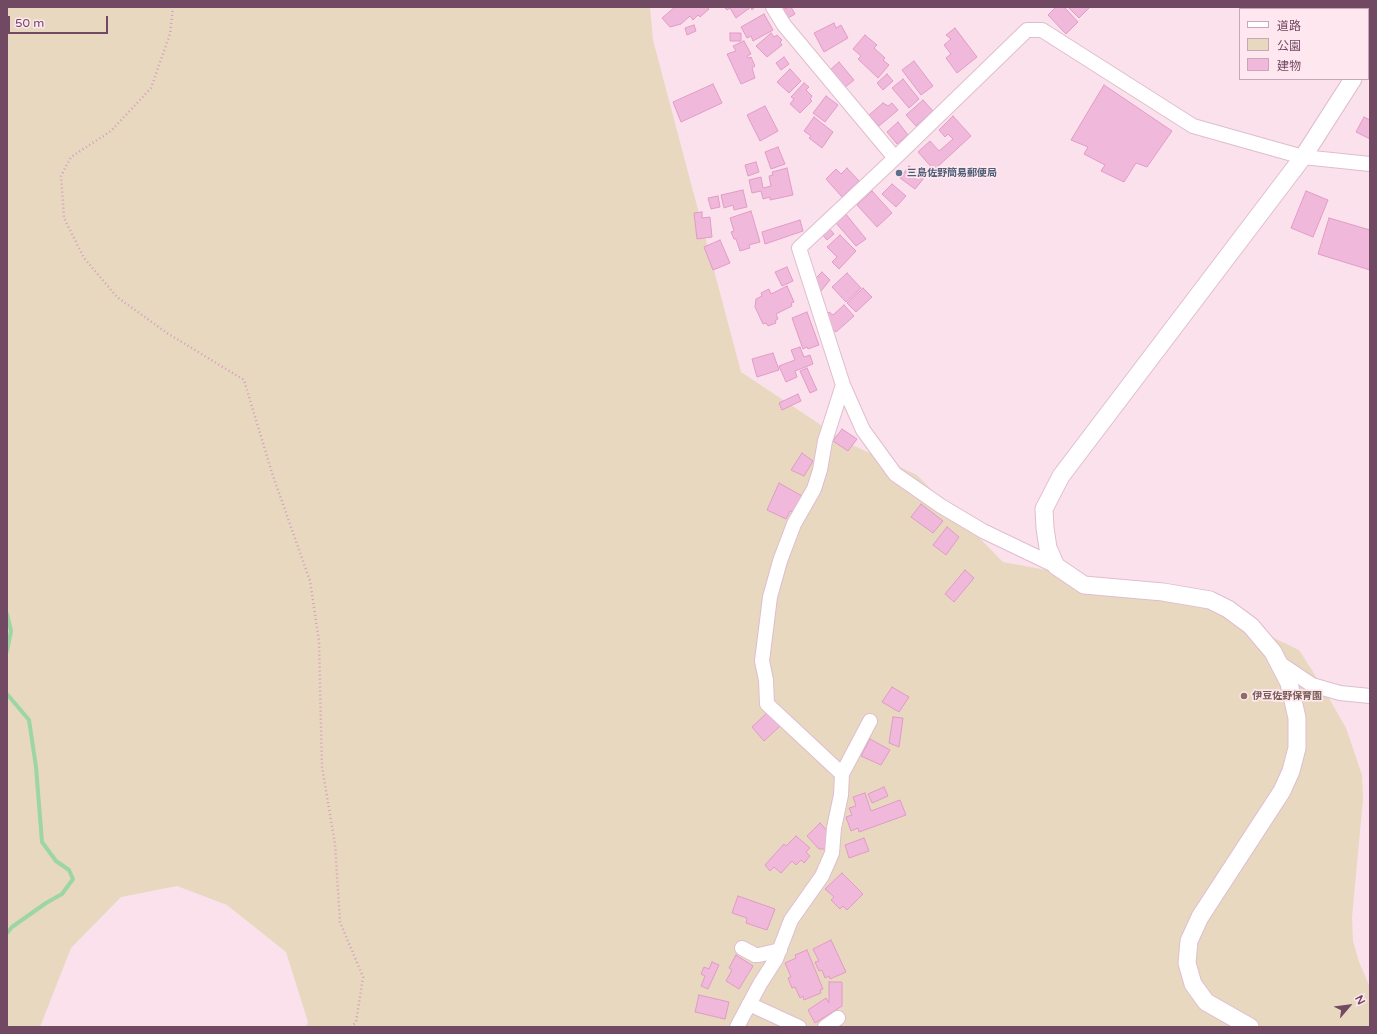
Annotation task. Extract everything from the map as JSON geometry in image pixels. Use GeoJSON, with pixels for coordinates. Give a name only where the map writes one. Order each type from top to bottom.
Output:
{"type":"FeatureCollection","features":[{"type":"Feature","properties":{"kind":"street"},"geometry":{"type":"LineString","coordinates":[[773,7],[784,25],[896,158]]}},
{"type":"Feature","properties":{"kind":"street"},"geometry":{"type":"LineString","coordinates":[[1250,1027],[1206,1002],[1193,984],[1187,963],[1189,941],[1200,917],[1282,791],[1291,771],[1297,748],[1297,718],[1289,683],[1273,652],[1251,626],[1228,609],[1210,600],[1163,592],[1084,585],[1056,566],[983,532],[941,506],[896,474],[863,430],[843,385],[799,248],[896,158],[1027,30],[1042,30],[1193,126],[1303,157],[1370,164]]}},
{"type":"Feature","properties":{"kind":"street"},"geometry":{"type":"LineString","coordinates":[[1056,566],[1048,548],[1044,509],[1061,476],[1303,157],[1352,80]]}},
{"type":"Feature","properties":{"kind":"street"},"geometry":{"type":"LineString","coordinates":[[842,774],[767,704],[766,680],[762,661],[770,597],[780,561],[794,524],[814,490],[820,470],[825,441],[843,385]]}},
{"type":"Feature","properties":{"kind":"street"},"geometry":{"type":"LineString","coordinates":[[1278,662],[1312,685],[1340,693],[1370,696]]}},
{"type":"Feature","properties":{"kind":"street"},"geometry":{"type":"LineString","coordinates":[[737,1027],[776,959],[791,920],[822,876],[832,853],[834,828],[841,795],[842,774],[870,721]]}},
{"type":"Feature","properties":{"kind":"street"},"geometry":{"type":"LineString","coordinates":[[742,948],[754,955],[780,950]]}},
{"type":"Feature","properties":{"kind":"street"},"geometry":{"type":"LineString","coordinates":[[749,1004],[799,1027]]}},
{"type":"Feature","properties":{"kind":"street"},"geometry":{"type":"LineString","coordinates":[[825,1027],[838,1018]]}},
{"type":"Feature","properties":{"kind":"path"},"geometry":{"type":"LineString","coordinates":[[172,7],[170,34],[151,88],[111,131],[71,158],[61,176],[64,218],[84,258],[117,298],[167,333],[244,380],[272,473],[310,581],[319,641],[322,767],[335,844],[340,922],[363,978],[356,1022],[351,1027]]}},
{"type":"Feature","properties":{"kind":"green space"},"geometry":{"type":"Polygon","coordinates":[[[7,7],[650,7],[653,40],[741,372],[848,443],[917,475],[1003,562],[1187,596],[1299,650],[1346,728],[1362,775],[1363,799],[1352,917],[1353,941],[1359,962],[1370,987],[1370,1027],[306,1027],[308,1022],[286,952],[227,905],[177,886],[121,897],[71,948],[40,1027],[7,1027],[7,7]]]}},
{"type":"Feature","properties":{"kind":"building"},"geometry":{"type":"Polygon","coordinates":[[[675,7],[707,7],[709,9],[700,17],[698,15],[693,20],[690,16],[681,24],[670,27],[662,18],[675,7]]]}},
{"type":"Feature","properties":{"kind":"building"},"geometry":{"type":"Polygon","coordinates":[[[724,7],[751,7],[736,18],[730,8],[727,10],[724,7]]]}},
{"type":"Feature","properties":{"kind":"building"},"geometry":{"type":"Polygon","coordinates":[[[791,7],[795,14],[786,19],[782,10],[791,7]]]}},
{"type":"Feature","properties":{"kind":"building"},"geometry":{"type":"Polygon","coordinates":[[[1056,7],[1064,7],[1078,22],[1066,34],[1048,15],[1056,7]]]}},
{"type":"Feature","properties":{"kind":"building"},"geometry":{"type":"Polygon","coordinates":[[[1068,7],[1090,7],[1079,18],[1068,7]]]}},
{"type":"Feature","properties":{"kind":"building"},"geometry":{"type":"Polygon","coordinates":[[[764,14],[773,30],[753,41],[751,36],[747,38],[741,27],[764,14]]]}},
{"type":"Feature","properties":{"kind":"building"},"geometry":{"type":"Polygon","coordinates":[[[834,23],[836,28],[841,25],[848,38],[824,52],[814,33],[834,23]]]}},
{"type":"Feature","properties":{"kind":"building"},"geometry":{"type":"Polygon","coordinates":[[[694,25],[696,31],[687,35],[685,28],[694,25]]]}},
{"type":"Feature","properties":{"kind":"building"},"geometry":{"type":"Polygon","coordinates":[[[955,28],[977,57],[957,73],[946,58],[951,54],[944,45],[951,39],[946,35],[955,28]]]}},
{"type":"Feature","properties":{"kind":"building"},"geometry":{"type":"Polygon","coordinates":[[[730,33],[741,33],[741,41],[730,41],[730,33]]]}},
{"type":"Feature","properties":{"kind":"building"},"geometry":{"type":"Polygon","coordinates":[[[771,33],[774,37],[777,35],[782,40],[780,42],[782,45],[767,57],[756,46],[771,33]]]}},
{"type":"Feature","properties":{"kind":"building"},"geometry":{"type":"Polygon","coordinates":[[[865,35],[877,45],[874,48],[885,58],[883,60],[889,65],[878,78],[858,59],[861,56],[853,49],[865,35]]]}},
{"type":"Feature","properties":{"kind":"building"},"geometry":{"type":"Polygon","coordinates":[[[744,41],[751,54],[747,56],[748,58],[751,57],[755,66],[752,68],[755,78],[741,84],[727,54],[736,51],[733,46],[744,41]]]}},
{"type":"Feature","properties":{"kind":"building"},"geometry":{"type":"Polygon","coordinates":[[[784,57],[789,64],[781,70],[776,63],[784,57]]]}},
{"type":"Feature","properties":{"kind":"building"},"geometry":{"type":"Polygon","coordinates":[[[914,61],[933,86],[921,95],[902,70],[914,61]]]}},
{"type":"Feature","properties":{"kind":"building"},"geometry":{"type":"Polygon","coordinates":[[[839,62],[854,80],[844,88],[830,70],[839,62]]]}},
{"type":"Feature","properties":{"kind":"building"},"geometry":{"type":"Polygon","coordinates":[[[790,69],[801,81],[789,93],[777,82],[790,69]]]}},
{"type":"Feature","properties":{"kind":"building"},"geometry":{"type":"Polygon","coordinates":[[[887,74],[893,81],[883,90],[877,83],[887,74]]]}},
{"type":"Feature","properties":{"kind":"building"},"geometry":{"type":"Polygon","coordinates":[[[903,79],[919,99],[909,108],[892,88],[903,79]]]}},
{"type":"Feature","properties":{"kind":"building"},"geometry":{"type":"Polygon","coordinates":[[[804,83],[809,87],[806,90],[812,96],[810,99],[812,101],[800,113],[790,104],[794,99],[791,97],[804,83]]]}},
{"type":"Feature","properties":{"kind":"building"},"geometry":{"type":"Polygon","coordinates":[[[713,84],[722,103],[681,122],[673,102],[713,84]]]}},
{"type":"Feature","properties":{"kind":"building"},"geometry":{"type":"Polygon","coordinates":[[[1104,85],[1172,131],[1147,167],[1136,163],[1124,182],[1101,171],[1105,165],[1084,154],[1088,147],[1071,140],[1104,85]]]}},
{"type":"Feature","properties":{"kind":"building"},"geometry":{"type":"Polygon","coordinates":[[[826,96],[838,105],[825,122],[813,113],[826,96]]]}},
{"type":"Feature","properties":{"kind":"building"},"geometry":{"type":"Polygon","coordinates":[[[923,100],[933,111],[916,126],[906,115],[923,100]]]}},
{"type":"Feature","properties":{"kind":"building"},"geometry":{"type":"Polygon","coordinates":[[[883,103],[888,106],[892,103],[898,110],[879,126],[869,115],[883,103]]]}},
{"type":"Feature","properties":{"kind":"building"},"geometry":{"type":"Polygon","coordinates":[[[765,106],[778,131],[760,141],[747,115],[765,106]]]}},
{"type":"Feature","properties":{"kind":"building"},"geometry":{"type":"Polygon","coordinates":[[[953,116],[971,136],[934,170],[918,152],[930,141],[939,151],[953,139],[948,134],[945,137],[939,130],[953,116]]]}},
{"type":"Feature","properties":{"kind":"building"},"geometry":{"type":"Polygon","coordinates":[[[814,117],[833,132],[822,148],[809,138],[811,136],[804,131],[814,117]]]}},
{"type":"Feature","properties":{"kind":"building"},"geometry":{"type":"Polygon","coordinates":[[[1364,117],[1370,120],[1370,139],[1356,132],[1364,117]]]}},
{"type":"Feature","properties":{"kind":"building"},"geometry":{"type":"Polygon","coordinates":[[[898,122],[908,135],[897,144],[887,132],[898,122]]]}},
{"type":"Feature","properties":{"kind":"building"},"geometry":{"type":"Polygon","coordinates":[[[778,147],[785,164],[771,169],[765,152],[778,147]]]}},
{"type":"Feature","properties":{"kind":"building"},"geometry":{"type":"Polygon","coordinates":[[[756,162],[759,172],[748,176],[745,165],[756,162]]]}},
{"type":"Feature","properties":{"kind":"building"},"geometry":{"type":"Polygon","coordinates":[[[909,166],[924,178],[915,189],[900,178],[909,166]]]}},
{"type":"Feature","properties":{"kind":"building"},"geometry":{"type":"Polygon","coordinates":[[[787,168],[793,195],[770,200],[770,197],[763,199],[761,191],[752,193],[749,180],[761,177],[763,188],[771,186],[769,176],[773,175],[772,172],[787,168]]]}},
{"type":"Feature","properties":{"kind":"building"},"geometry":{"type":"Polygon","coordinates":[[[847,168],[859,181],[842,197],[826,179],[836,169],[841,174],[847,168]]]}},
{"type":"Feature","properties":{"kind":"building"},"geometry":{"type":"Polygon","coordinates":[[[892,184],[906,196],[896,207],[882,194],[892,184]]]}},
{"type":"Feature","properties":{"kind":"building"},"geometry":{"type":"Polygon","coordinates":[[[743,190],[747,207],[734,210],[733,205],[724,208],[721,195],[743,190]]]}},
{"type":"Feature","properties":{"kind":"building"},"geometry":{"type":"Polygon","coordinates":[[[872,191],[892,213],[877,227],[857,205],[872,191]]]}},
{"type":"Feature","properties":{"kind":"building"},"geometry":{"type":"Polygon","coordinates":[[[1306,191],[1328,200],[1313,237],[1291,228],[1306,191]]]}},
{"type":"Feature","properties":{"kind":"building"},"geometry":{"type":"Polygon","coordinates":[[[718,196],[720,207],[711,209],[708,198],[718,196]]]}},
{"type":"Feature","properties":{"kind":"building"},"geometry":{"type":"Polygon","coordinates":[[[751,211],[760,242],[749,245],[750,248],[740,251],[736,239],[734,239],[731,232],[734,231],[730,218],[751,211]]]}},
{"type":"Feature","properties":{"kind":"building"},"geometry":{"type":"Polygon","coordinates":[[[702,212],[702,218],[710,217],[712,237],[697,239],[694,213],[702,212]]]}},
{"type":"Feature","properties":{"kind":"building"},"geometry":{"type":"Polygon","coordinates":[[[845,213],[866,239],[856,246],[836,223],[845,213]]]}},
{"type":"Feature","properties":{"kind":"building"},"geometry":{"type":"Polygon","coordinates":[[[1329,218],[1370,230],[1370,270],[1318,254],[1329,218]]]}},
{"type":"Feature","properties":{"kind":"building"},"geometry":{"type":"Polygon","coordinates":[[[800,220],[803,231],[765,244],[762,232],[800,220]]]}},
{"type":"Feature","properties":{"kind":"building"},"geometry":{"type":"Polygon","coordinates":[[[828,227],[834,234],[827,240],[821,233],[828,227]]]}},
{"type":"Feature","properties":{"kind":"building"},"geometry":{"type":"Polygon","coordinates":[[[840,235],[856,251],[839,269],[832,262],[837,257],[827,247],[840,235]]]}},
{"type":"Feature","properties":{"kind":"building"},"geometry":{"type":"Polygon","coordinates":[[[720,240],[730,263],[713,270],[704,247],[720,240]]]}},
{"type":"Feature","properties":{"kind":"building"},"geometry":{"type":"Polygon","coordinates":[[[787,267],[793,281],[782,286],[775,272],[787,267]]]}},
{"type":"Feature","properties":{"kind":"building"},"geometry":{"type":"Polygon","coordinates":[[[822,272],[830,280],[821,291],[817,288],[814,280],[822,272]]]}},
{"type":"Feature","properties":{"kind":"building"},"geometry":{"type":"Polygon","coordinates":[[[847,273],[861,288],[846,302],[832,287],[847,273]]]}},
{"type":"Feature","properties":{"kind":"building"},"geometry":{"type":"Polygon","coordinates":[[[787,286],[794,302],[791,303],[792,306],[776,314],[778,319],[775,321],[776,323],[768,326],[766,323],[763,324],[755,307],[756,299],[762,296],[761,293],[769,289],[771,294],[787,286]]]}},
{"type":"Feature","properties":{"kind":"building"},"geometry":{"type":"Polygon","coordinates":[[[863,288],[872,297],[856,312],[847,303],[863,288]]]}},
{"type":"Feature","properties":{"kind":"building"},"geometry":{"type":"Polygon","coordinates":[[[844,305],[854,316],[836,332],[831,328],[826,315],[829,312],[833,315],[844,305]]]}},
{"type":"Feature","properties":{"kind":"building"},"geometry":{"type":"Polygon","coordinates":[[[807,312],[819,345],[808,349],[807,347],[803,349],[792,318],[807,312]]]}},
{"type":"Feature","properties":{"kind":"building"},"geometry":{"type":"Polygon","coordinates":[[[800,347],[804,357],[810,355],[813,364],[795,371],[797,377],[786,382],[779,366],[795,360],[791,350],[800,347]]]}},
{"type":"Feature","properties":{"kind":"building"},"geometry":{"type":"Polygon","coordinates":[[[773,353],[779,370],[757,377],[752,359],[773,353]]]}},
{"type":"Feature","properties":{"kind":"building"},"geometry":{"type":"Polygon","coordinates":[[[807,368],[817,390],[810,393],[800,371],[807,368]]]}},
{"type":"Feature","properties":{"kind":"building"},"geometry":{"type":"Polygon","coordinates":[[[798,394],[801,401],[782,410],[779,403],[798,394]]]}},
{"type":"Feature","properties":{"kind":"building"},"geometry":{"type":"Polygon","coordinates":[[[842,429],[857,439],[848,451],[833,441],[842,429]]]}},
{"type":"Feature","properties":{"kind":"building"},"geometry":{"type":"Polygon","coordinates":[[[802,453],[813,461],[804,476],[791,470],[802,453]]]}},
{"type":"Feature","properties":{"kind":"building"},"geometry":{"type":"Polygon","coordinates":[[[779,483],[802,496],[794,512],[790,511],[786,519],[767,510],[779,483]]]}},
{"type":"Feature","properties":{"kind":"building"},"geometry":{"type":"Polygon","coordinates":[[[921,504],[943,521],[933,533],[911,517],[921,504]]]}},
{"type":"Feature","properties":{"kind":"building"},"geometry":{"type":"Polygon","coordinates":[[[947,527],[959,537],[946,555],[933,545],[947,527]]]}},
{"type":"Feature","properties":{"kind":"building"},"geometry":{"type":"Polygon","coordinates":[[[965,570],[974,578],[954,602],[945,594],[965,570]]]}},
{"type":"Feature","properties":{"kind":"building"},"geometry":{"type":"Polygon","coordinates":[[[892,687],[909,697],[899,712],[882,702],[892,687]]]}},
{"type":"Feature","properties":{"kind":"building"},"geometry":{"type":"Polygon","coordinates":[[[767,713],[780,726],[764,741],[752,727],[767,713]]]}},
{"type":"Feature","properties":{"kind":"building"},"geometry":{"type":"Polygon","coordinates":[[[893,717],[903,718],[899,747],[889,743],[893,717]]]}},
{"type":"Feature","properties":{"kind":"building"},"geometry":{"type":"Polygon","coordinates":[[[870,739],[890,750],[881,765],[861,756],[870,739]]]}},
{"type":"Feature","properties":{"kind":"building"},"geometry":{"type":"Polygon","coordinates":[[[884,787],[888,796],[872,803],[868,794],[884,787]]]}},
{"type":"Feature","properties":{"kind":"building"},"geometry":{"type":"Polygon","coordinates":[[[865,793],[871,811],[900,800],[906,815],[859,832],[858,828],[851,831],[846,817],[852,815],[849,808],[856,806],[853,797],[865,793]]]}},
{"type":"Feature","properties":{"kind":"building"},"geometry":{"type":"Polygon","coordinates":[[[820,823],[830,834],[829,849],[819,849],[807,836],[820,823]]]}},
{"type":"Feature","properties":{"kind":"building"},"geometry":{"type":"Polygon","coordinates":[[[796,836],[810,848],[806,852],[810,856],[804,863],[801,860],[796,865],[792,861],[781,873],[774,867],[770,871],[765,865],[784,844],[786,846],[796,836]]]}},
{"type":"Feature","properties":{"kind":"building"},"geometry":{"type":"Polygon","coordinates":[[[864,838],[869,851],[849,858],[845,845],[864,838]]]}},
{"type":"Feature","properties":{"kind":"building"},"geometry":{"type":"Polygon","coordinates":[[[842,873],[863,894],[847,910],[843,906],[840,909],[831,900],[834,897],[825,889],[842,873]]]}},
{"type":"Feature","properties":{"kind":"building"},"geometry":{"type":"Polygon","coordinates":[[[738,896],[775,909],[767,930],[746,923],[747,918],[732,913],[738,896]]]}},
{"type":"Feature","properties":{"kind":"building"},"geometry":{"type":"Polygon","coordinates":[[[831,940],[846,972],[830,979],[829,976],[825,978],[822,970],[819,971],[815,962],[819,961],[813,949],[831,940]]]}},
{"type":"Feature","properties":{"kind":"building"},"geometry":{"type":"Polygon","coordinates":[[[807,950],[823,989],[820,990],[821,993],[804,1000],[803,996],[800,998],[795,987],[792,988],[788,978],[791,977],[785,963],[796,958],[795,955],[807,950]]]}},
{"type":"Feature","properties":{"kind":"building"},"geometry":{"type":"Polygon","coordinates":[[[736,955],[753,966],[739,989],[726,981],[732,970],[729,968],[736,955]]]}},
{"type":"Feature","properties":{"kind":"building"},"geometry":{"type":"Polygon","coordinates":[[[712,962],[719,965],[708,989],[701,986],[705,976],[701,974],[704,967],[709,969],[712,962]]]}},
{"type":"Feature","properties":{"kind":"building"},"geometry":{"type":"Polygon","coordinates":[[[829,982],[842,982],[842,1006],[815,1023],[808,1010],[826,998],[829,1003],[829,982]]]}},
{"type":"Feature","properties":{"kind":"building"},"geometry":{"type":"Polygon","coordinates":[[[699,995],[729,1002],[725,1019],[695,1012],[699,995]]]}},
{"type":"Feature","properties":{"kind":"waterway"},"geometry":{"type":"LineString","coordinates":[[7,614],[11,631],[7,651]]}},
{"type":"Feature","properties":{"kind":"waterway"},"geometry":{"type":"LineString","coordinates":[[7,694],[29,720],[36,767],[42,842],[56,861],[69,870],[73,879],[62,894],[46,903],[12,927],[7,933]]}},
{"type":"Feature","properties":{"kind":"place","name":"三島佐野簡易郵便局"},"geometry":{"type":"Point","coordinates":[899,173]}},
{"type":"Feature","properties":{"kind":"place","name":"伊豆佐野保育園"},"geometry":{"type":"Point","coordinates":[1244,696]}}]}
